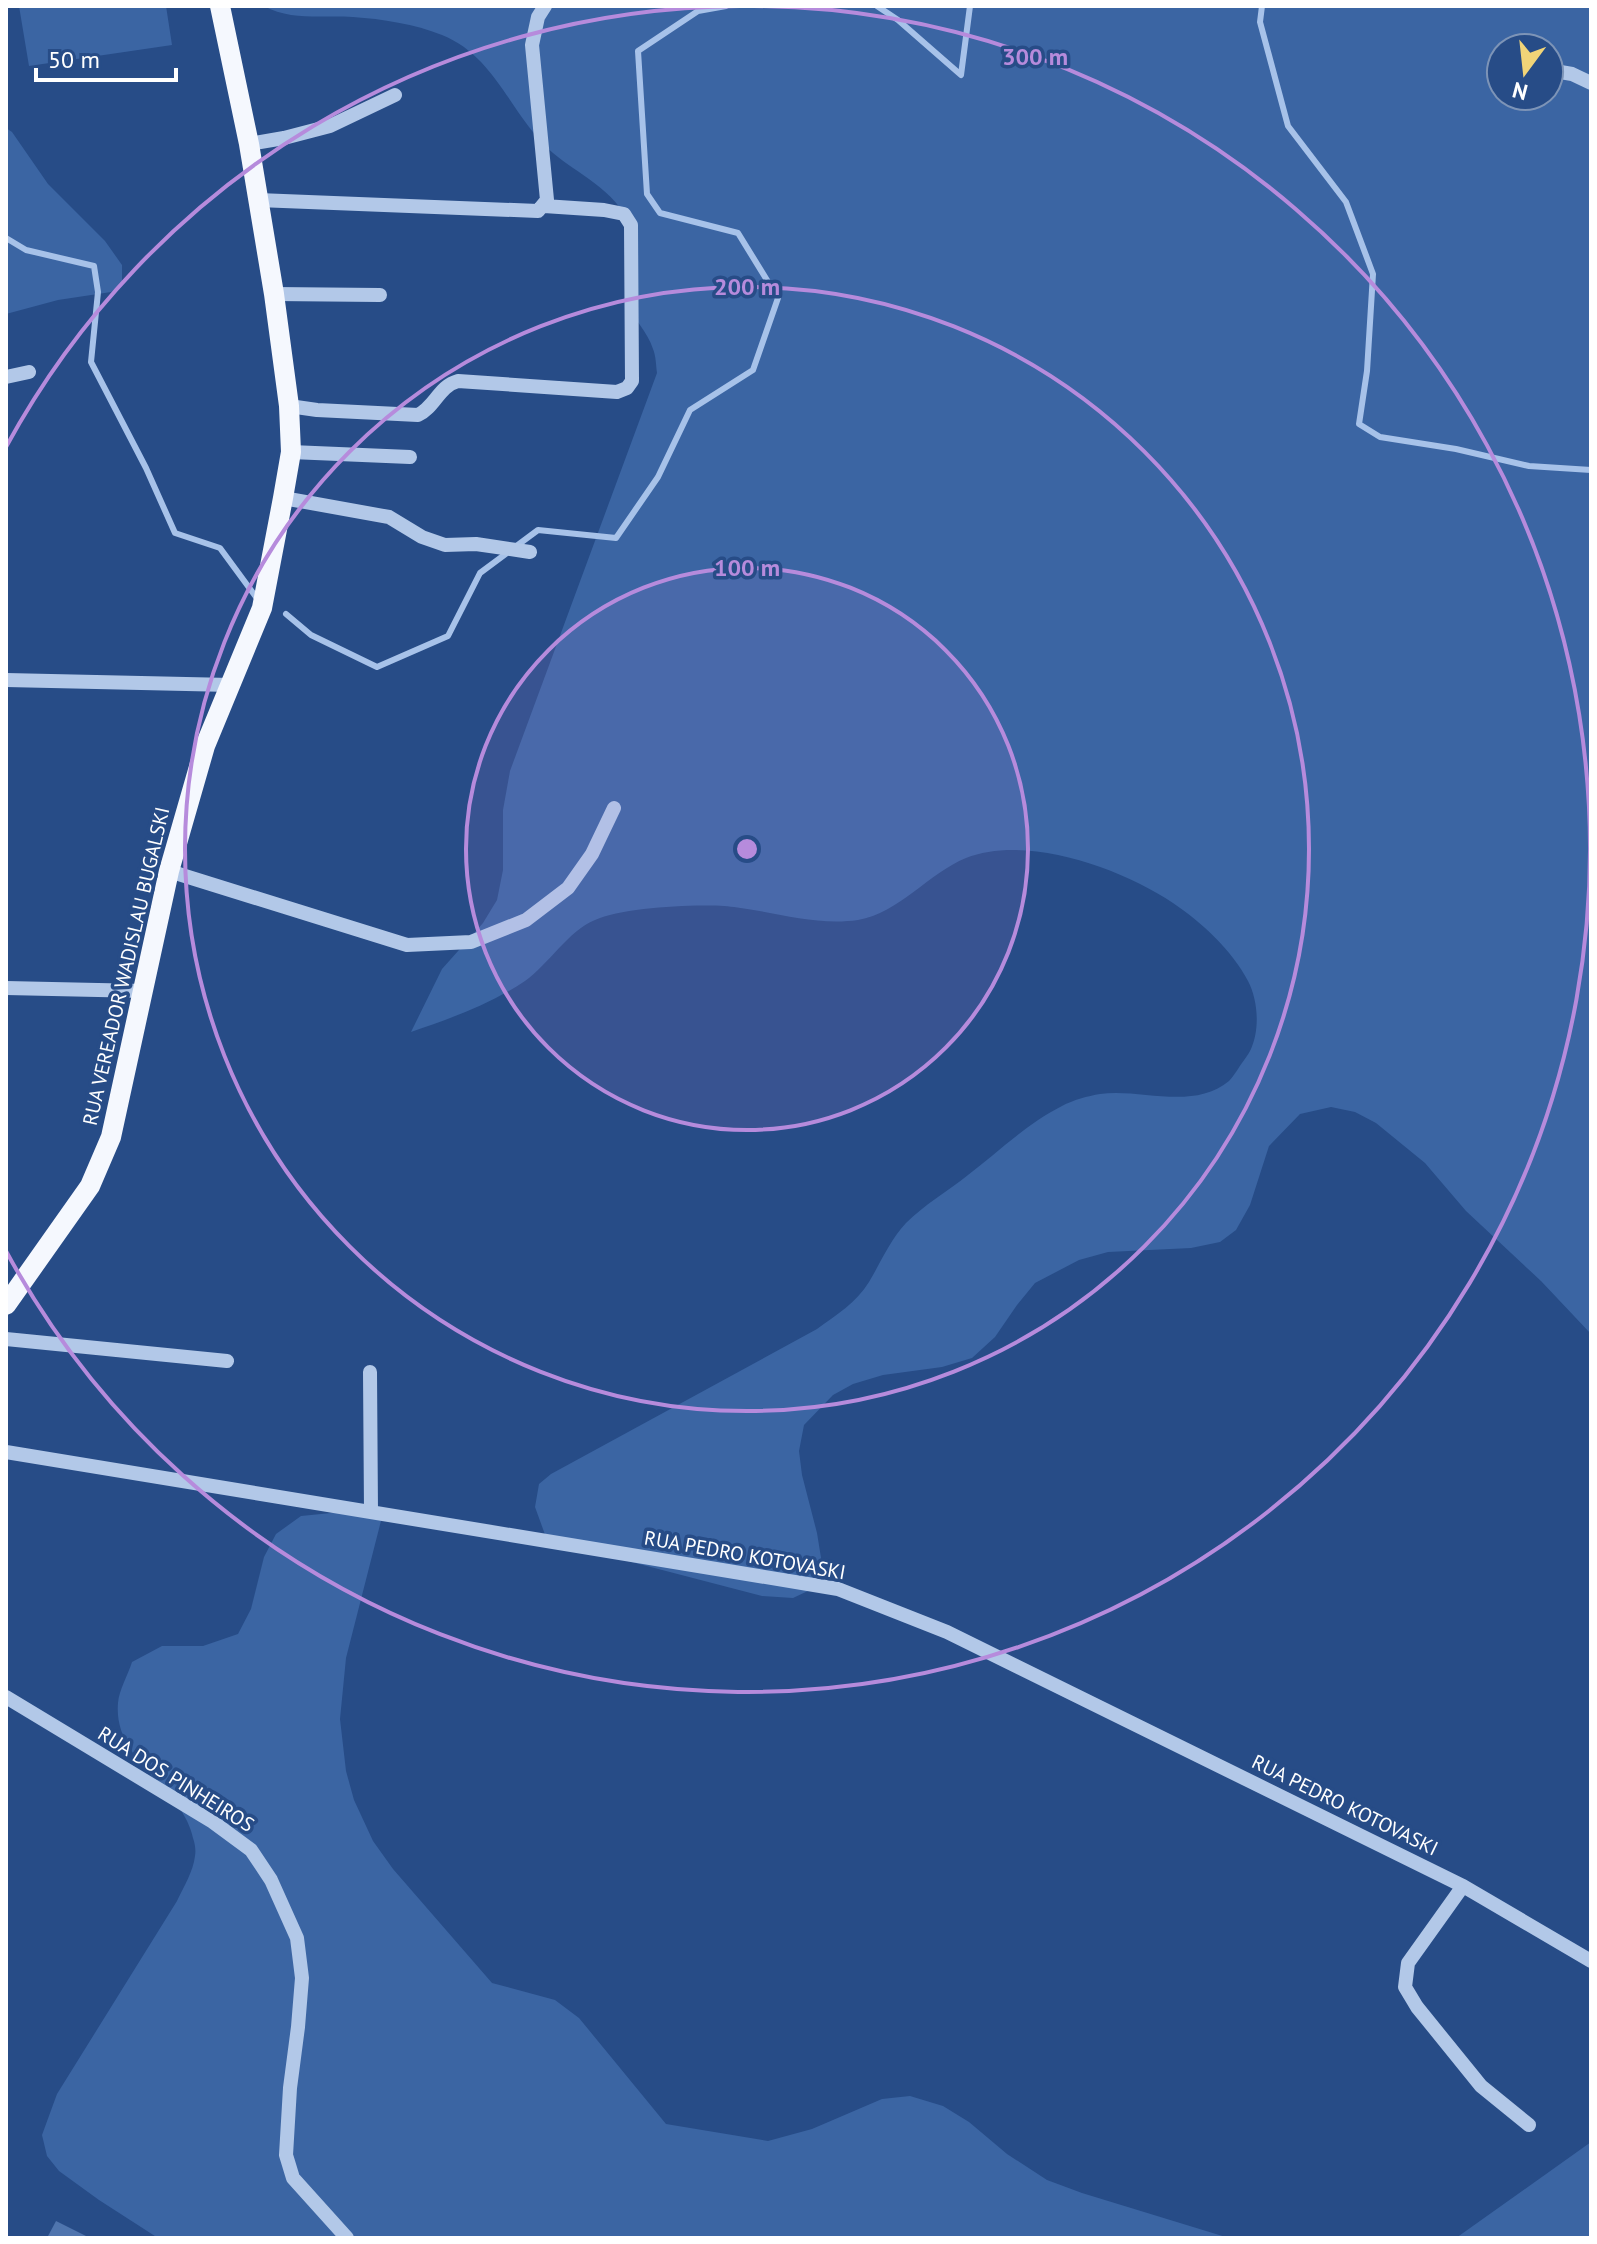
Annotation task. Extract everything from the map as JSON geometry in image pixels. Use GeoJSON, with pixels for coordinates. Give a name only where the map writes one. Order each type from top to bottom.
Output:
{"type":"FeatureCollection","features":[{"type":"Feature","properties":{"kind":"main road","name":"RUA VEREADOR WADISLAU BUGALSKI"},"geometry":{"type":"LineString","coordinates":[[6,1305],[90,1186],[111,1137],[169,871],[205,746],[262,608],[291,452],[289,406],[274,294],[249,144],[220,6]]}},
{"type":"Feature","properties":{"kind":"street"},"geometry":{"type":"LineString","coordinates":[[258,200],[538,211],[547,200],[532,45],[538,17],[545,6]]}},
{"type":"Feature","properties":{"kind":"street"},"geometry":{"type":"LineString","coordinates":[[1565,73],[1591,83]]}},
{"type":"Feature","properties":{"kind":"street"},"geometry":{"type":"LineString","coordinates":[[249,144],[330,126],[395,95]]}},
{"type":"Feature","properties":{"kind":"street"},"geometry":{"type":"LineString","coordinates":[[289,406],[418,415],[425,412],[447,384],[458,381],[617,392],[627,388],[632,381],[631,225],[624,214],[544,206]]}},
{"type":"Feature","properties":{"kind":"street"},"geometry":{"type":"LineString","coordinates":[[274,294],[380,295]]}},
{"type":"Feature","properties":{"kind":"street"},"geometry":{"type":"LineString","coordinates":[[6,377],[29,372]]}},
{"type":"Feature","properties":{"kind":"street"},"geometry":{"type":"LineString","coordinates":[[291,452],[410,457]]}},
{"type":"Feature","properties":{"kind":"street"},"geometry":{"type":"LineString","coordinates":[[283,498],[389,517],[422,537],[445,545],[476,544],[530,552]]}},
{"type":"Feature","properties":{"kind":"street"},"geometry":{"type":"LineString","coordinates":[[6,680],[231,685]]}},
{"type":"Feature","properties":{"kind":"street"},"geometry":{"type":"LineString","coordinates":[[169,871],[407,945],[471,942],[526,920],[568,888],[592,854],[614,808]]}},
{"type":"Feature","properties":{"kind":"street"},"geometry":{"type":"LineString","coordinates":[[6,988],[144,991]]}},
{"type":"Feature","properties":{"kind":"street"},"geometry":{"type":"LineString","coordinates":[[6,1339],[227,1361]]}},
{"type":"Feature","properties":{"kind":"street"},"geometry":{"type":"LineString","coordinates":[[370,1372],[371,1512]]}},
{"type":"Feature","properties":{"kind":"street","name":"RUA PEDRO KOTOVASKI"},"geometry":{"type":"LineString","coordinates":[[6,1452],[838,1589],[947,1632],[1463,1886],[1591,1961]]}},
{"type":"Feature","properties":{"kind":"street","name":"RUA DOS PINHEIROS"},"geometry":{"type":"LineString","coordinates":[[6,1697],[213,1822],[251,1850],[271,1880],[297,1938],[302,1978],[286,2155],[293,2178],[347,2238]]}},
{"type":"Feature","properties":{"kind":"street"},"geometry":{"type":"LineString","coordinates":[[1463,1886],[1408,1963],[1405,1987],[1417,2007],[1481,2086],[1529,2125]]}},
{"type":"Feature","properties":{"kind":"shaded area"},"geometry":{"type":"Polygon","coordinates":[[[19,6],[166,6],[172,45],[29,66],[19,6]]]}},
{"type":"Feature","properties":{"kind":"shaded area"},"geometry":{"type":"Polygon","coordinates":[[[264,6],[1591,6],[1591,1334],[1541,1281],[1466,1211],[1425,1163],[1376,1123],[1355,1112],[1331,1107],[1300,1114],[1269,1146],[1250,1205],[1236,1230],[1220,1242],[1191,1248],[1108,1252],[1079,1260],[1035,1283],[995,1337],[972,1358],[942,1367],[883,1375],[853,1384],[833,1395],[804,1425],[799,1451],[822,1564],[810,1590],[793,1598],[762,1596],[547,1540],[535,1507],[539,1484],[551,1474],[831,1319],[864,1289],[906,1223],[1049,1113],[1071,1102],[1100,1094],[1183,1097],[1215,1090],[1229,1081],[1254,1041],[1256,1006],[1248,981],[1225,948],[1173,903],[1100,867],[1044,852],[1016,850],[966,858],[887,909],[858,920],[811,920],[734,907],[703,906],[643,909],[608,916],[585,925],[534,974],[511,990],[470,1010],[411,1032],[442,969],[483,923],[497,900],[503,870],[503,810],[510,771],[657,373],[656,361],[651,343],[632,313],[625,293],[628,230],[622,211],[606,192],[553,153],[538,138],[477,58],[442,35],[410,25],[364,18],[285,14],[264,6]]]}},
{"type":"Feature","properties":{"kind":"shaded area"},"geometry":{"type":"Polygon","coordinates":[[[6,128],[48,184],[105,241],[122,265],[122,284],[111,292],[58,300],[6,314],[6,128]]]}},
{"type":"Feature","properties":{"kind":"shaded area"},"geometry":{"type":"Polygon","coordinates":[[[341,1512],[383,1513],[346,1658],[340,1719],[346,1771],[354,1800],[373,1841],[393,1869],[492,1983],[555,2000],[579,2018],[666,2124],[768,2141],[812,2129],[882,2099],[910,2096],[943,2106],[1047,2180],[1229,2238],[158,2238],[59,2171],[47,2156],[42,2135],[57,2094],[177,1901],[195,1856],[194,1842],[186,1820],[176,1803],[137,1758],[119,1724],[119,1698],[132,1662],[162,1646],[203,1646],[238,1634],[251,1609],[264,1557],[276,1534],[301,1516],[341,1512]]]}},
{"type":"Feature","properties":{"kind":"shaded area"},"geometry":{"type":"Polygon","coordinates":[[[1591,2142],[1591,2238],[1456,2238],[1591,2142]]]}},
{"type":"Feature","properties":{"kind":"building"},"geometry":{"type":"Polygon","coordinates":[[[56,2221],[90,2238],[47,2238],[56,2221]]]}},
{"type":"Feature","properties":{"kind":"waterway"},"geometry":{"type":"LineString","coordinates":[[286,614],[311,635],[377,667],[448,636],[480,573],[538,530],[616,538],[658,477],[690,410],[753,370],[778,298],[738,233],[660,213],[647,194],[638,51],[698,11],[726,6]]}},
{"type":"Feature","properties":{"kind":"waterway"},"geometry":{"type":"LineString","coordinates":[[877,6],[898,20],[961,75],[970,6]]}},
{"type":"Feature","properties":{"kind":"waterway"},"geometry":{"type":"LineString","coordinates":[[1262,6],[1260,22],[1288,126],[1346,202],[1373,274],[1367,371],[1359,424],[1380,437],[1456,449],[1529,466],[1591,470]]}},
{"type":"Feature","properties":{"kind":"waterway"},"geometry":{"type":"LineString","coordinates":[[6,238],[26,250],[94,266],[98,292],[91,362],[146,468],[175,533],[220,548],[256,597]]}}]}
